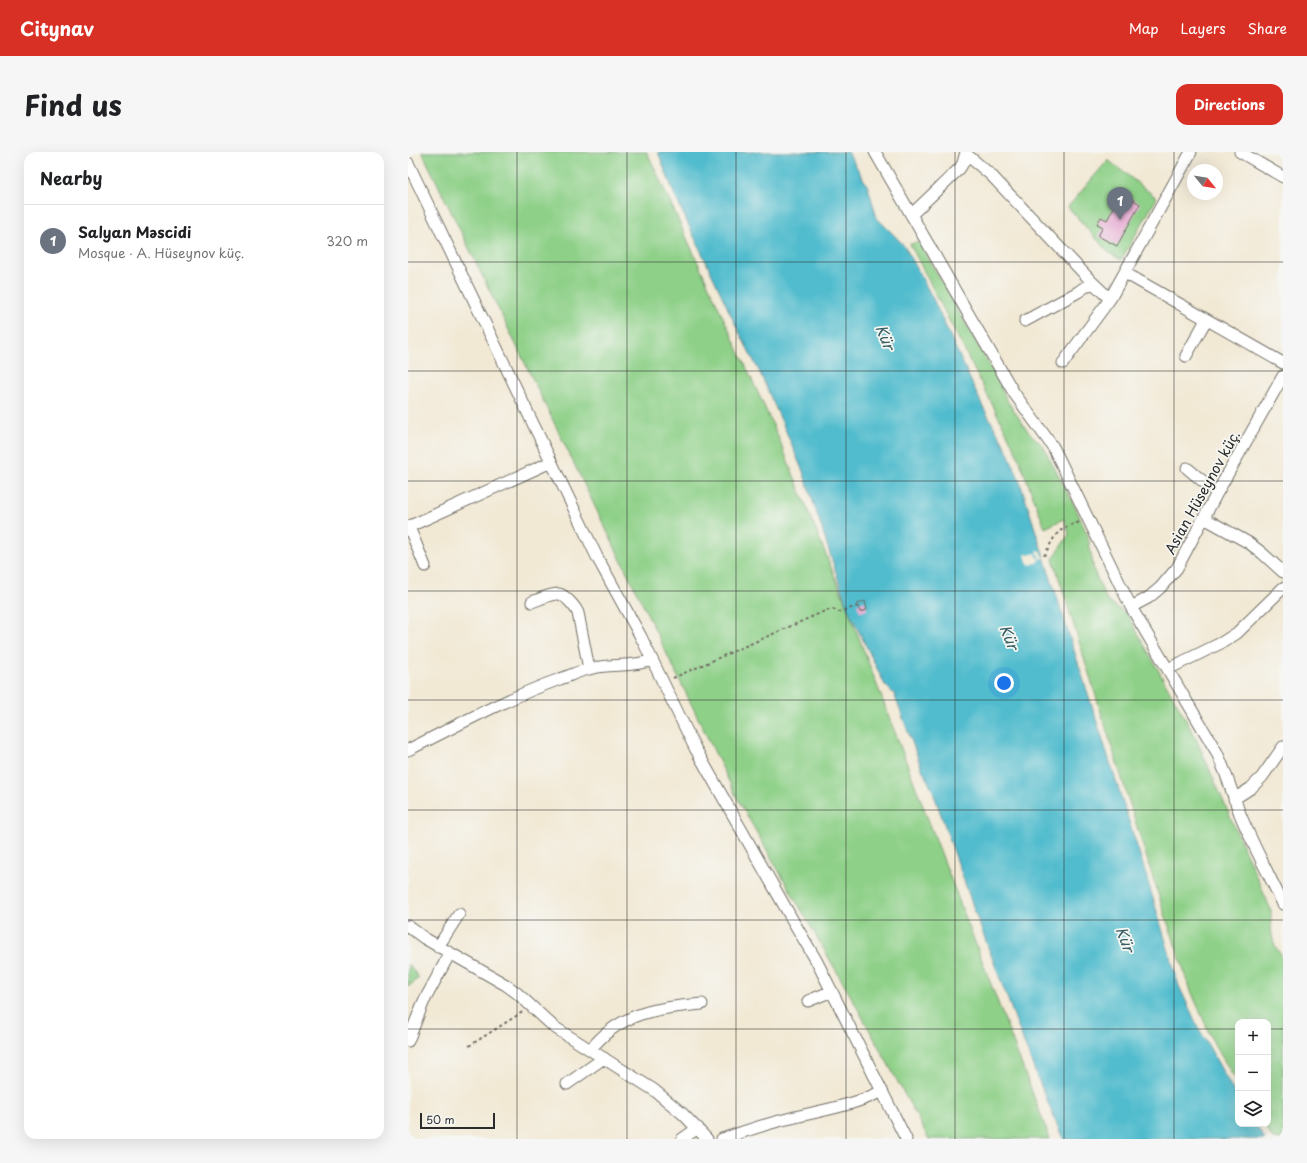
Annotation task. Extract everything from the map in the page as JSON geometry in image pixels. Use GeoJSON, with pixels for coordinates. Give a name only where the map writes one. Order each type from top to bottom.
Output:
{"type":"FeatureCollection","features":[{"type":"Feature","properties":{"kind":"street"},"geometry":{"type":"LineString","coordinates":[[875,152],[1014,393],[1053,447],[1131,607],[1216,751],[1225,770],[1234,799],[1283,904]]}},
{"type":"Feature","properties":{"kind":"street"},"geometry":{"type":"LineString","coordinates":[[1063,363],[1110,299],[1191,152]]}},
{"type":"Feature","properties":{"kind":"street"},"geometry":{"type":"LineString","coordinates":[[1240,152],[1283,177]]}},
{"type":"Feature","properties":{"kind":"street"},"geometry":{"type":"LineString","coordinates":[[911,215],[954,174],[963,163],[966,153],[991,175],[1092,282],[1110,299]]}},
{"type":"Feature","properties":{"kind":"street"},"geometry":{"type":"LineString","coordinates":[[408,163],[551,462],[695,748],[792,921],[816,960],[906,1139]]}},
{"type":"Feature","properties":{"kind":"street"},"geometry":{"type":"LineString","coordinates":[[1125,273],[1283,363]]}},
{"type":"Feature","properties":{"kind":"street"},"geometry":{"type":"LineString","coordinates":[[1025,321],[1078,292],[1092,282]]}},
{"type":"Feature","properties":{"kind":"street"},"geometry":{"type":"LineString","coordinates":[[1186,356],[1206,320]]}},
{"type":"Feature","properties":{"kind":"street","name":"Asian Hüseynov küç."},"geometry":{"type":"LineString","coordinates":[[1131,607],[1148,598],[1170,578],[1177,568],[1217,493],[1283,376]]}},
{"type":"Feature","properties":{"kind":"street"},"geometry":{"type":"LineString","coordinates":[[425,566],[409,527],[551,462]]}},
{"type":"Feature","properties":{"kind":"street"},"geometry":{"type":"LineString","coordinates":[[1187,468],[1217,493]]}},
{"type":"Feature","properties":{"kind":"street"},"geometry":{"type":"LineString","coordinates":[[1204,518],[1253,546],[1283,572]]}},
{"type":"Feature","properties":{"kind":"street"},"geometry":{"type":"LineString","coordinates":[[1168,669],[1223,642],[1237,633],[1283,588]]}},
{"type":"Feature","properties":{"kind":"street"},"geometry":{"type":"LineString","coordinates":[[532,602],[558,594],[562,595],[576,608],[589,669]]}},
{"type":"Feature","properties":{"kind":"street"},"geometry":{"type":"LineString","coordinates":[[408,750],[517,696],[589,669],[605,666],[637,664],[652,660]]}},
{"type":"Feature","properties":{"kind":"street"},"geometry":{"type":"LineString","coordinates":[[1234,799],[1251,788],[1257,782],[1283,747]]}},
{"type":"Feature","properties":{"kind":"street"},"geometry":{"type":"LineString","coordinates":[[438,947],[459,914]]}},
{"type":"Feature","properties":{"kind":"street"},"geometry":{"type":"LineString","coordinates":[[408,926],[438,947],[517,992],[554,1027],[654,1090],[683,1114],[707,1139]]}},
{"type":"Feature","properties":{"kind":"street"},"geometry":{"type":"LineString","coordinates":[[408,1041],[422,1003],[450,953]]}},
{"type":"Feature","properties":{"kind":"street"},"geometry":{"type":"LineString","coordinates":[[808,1001],[832,991]]}},
{"type":"Feature","properties":{"kind":"street"},"geometry":{"type":"LineString","coordinates":[[591,1049],[608,1030],[630,1018],[651,1011],[674,1006],[702,1004]]}},
{"type":"Feature","properties":{"kind":"street"},"geometry":{"type":"LineString","coordinates":[[567,1084],[604,1058]]}},
{"type":"Feature","properties":{"kind":"street"},"geometry":{"type":"LineString","coordinates":[[722,1139],[762,1126],[830,1109],[869,1097],[882,1091]]}},
{"type":"Feature","properties":{"kind":"street"},"geometry":{"type":"LineString","coordinates":[[682,1139],[698,1128]]}},
{"type":"Feature","properties":{"kind":"path"},"geometry":{"type":"LineString","coordinates":[[1044,556],[1060,530],[1089,519]]}},
{"type":"Feature","properties":{"kind":"path"},"geometry":{"type":"LineString","coordinates":[[663,682],[825,611],[833,609],[839,612],[858,606]]}},
{"type":"Feature","properties":{"kind":"path"},"geometry":{"type":"LineString","coordinates":[[469,1046],[531,1006]]}},
{"type":"Feature","properties":{"kind":"green space"},"geometry":{"type":"Polygon","coordinates":[[[422,152],[647,152],[777,434],[848,609],[1050,1139],[929,1139],[853,1000],[738,800],[422,152]]]}},
{"type":"Feature","properties":{"kind":"green space"},"geometry":{"type":"Polygon","coordinates":[[[1108,160],[1157,198],[1121,260],[1108,252],[1068,207],[1108,160]]]}},
{"type":"Feature","properties":{"kind":"green space"},"geometry":{"type":"Polygon","coordinates":[[[919,242],[991,368],[1008,402],[1028,431],[1043,446],[1077,511],[1088,536],[1094,571],[1107,601],[1127,614],[1194,734],[1271,910],[1271,929],[1273,941],[1283,957],[1283,1139],[1273,1139],[1266,1127],[1271,1127],[1271,1019],[1235,1019],[1235,1078],[1214,1044],[1191,991],[1159,897],[1053,559],[1069,534],[1064,519],[1045,528],[1015,449],[910,244],[919,242]]]}},
{"type":"Feature","properties":{"kind":"green space"},"geometry":{"type":"Polygon","coordinates":[[[408,964],[419,978],[408,987],[408,964]]]}},
{"type":"Feature","properties":{"kind":"water","name":"Kür"},"geometry":{"type":"Polygon","coordinates":[[[658,152],[848,152],[868,187],[877,218],[904,246],[912,259],[933,299],[983,407],[1006,448],[1019,479],[1144,868],[1179,986],[1198,1027],[1235,1094],[1235,1127],[1257,1127],[1265,1139],[1063,1139],[1034,1069],[976,915],[932,789],[922,769],[894,694],[885,685],[848,609],[804,474],[760,373],[738,330],[675,196],[658,152]]]}},
{"type":"Feature","properties":{"kind":"pier"},"geometry":{"type":"Polygon","coordinates":[[[1040,550],[1044,558],[1030,565],[1029,563],[1028,564],[1025,555],[1036,553],[1038,558],[1040,558],[1037,551],[1040,550]]]}},
{"type":"Feature","properties":{"kind":"building"},"geometry":{"type":"Polygon","coordinates":[[[1122,193],[1140,204],[1117,246],[1098,236],[1103,227],[1097,224],[1101,217],[1107,220],[1122,193]]]}},
{"type":"Feature","properties":{"kind":"building"},"geometry":{"type":"Polygon","coordinates":[[[865,601],[867,610],[860,612],[857,604],[865,601]]]}},
{"type":"Feature","properties":{"kind":"place","name":"Salyan Məscidi"},"geometry":{"type":"Point","coordinates":[1120,220]}}]}
